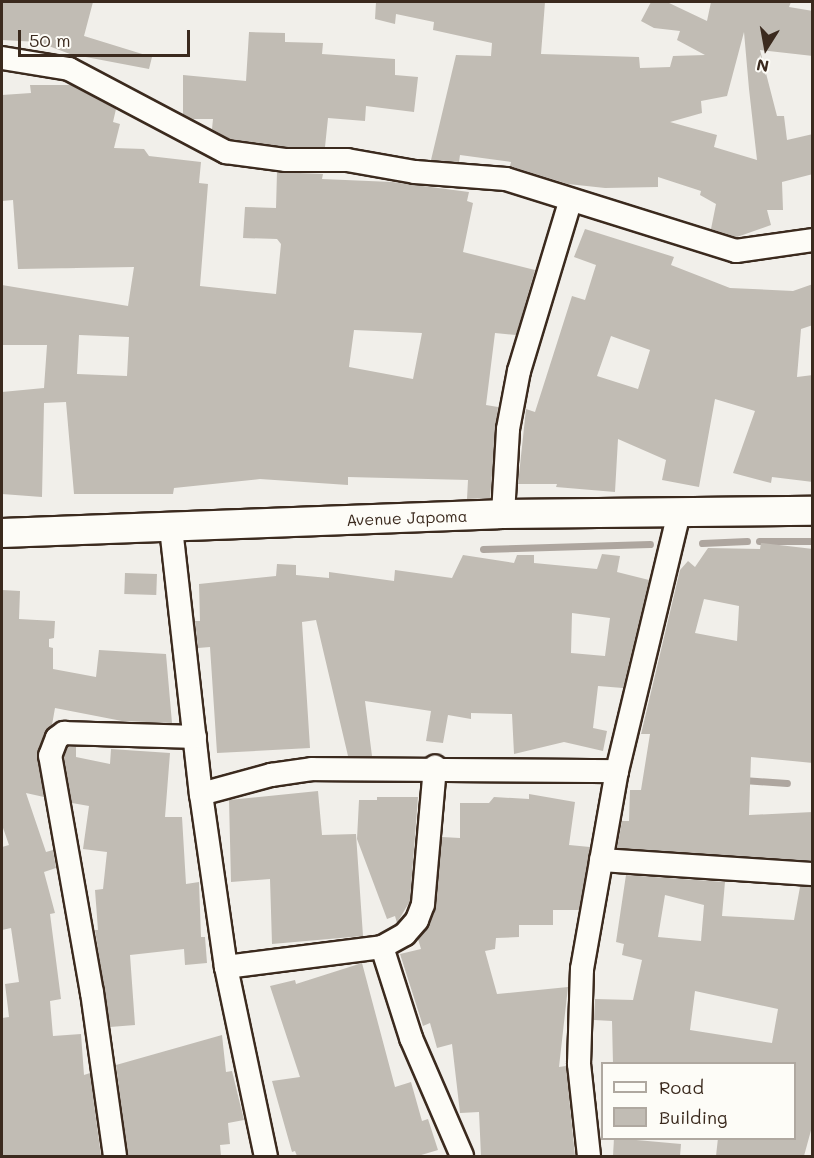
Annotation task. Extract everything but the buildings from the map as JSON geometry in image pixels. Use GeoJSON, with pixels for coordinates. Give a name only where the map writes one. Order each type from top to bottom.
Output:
{"type":"FeatureCollection","features":[{"type":"Feature","properties":{"kind":"main road","name":"Avenue Japoma"},"geometry":{"type":"LineString","coordinates":[[2,534],[503,514],[813,512]]}},
{"type":"Feature","properties":{"kind":"street"},"geometry":{"type":"LineString","coordinates":[[2,58],[69,69],[226,152],[286,160],[347,160],[415,172],[506,179],[570,202],[736,251],[813,240]]}},
{"type":"Feature","properties":{"kind":"street"},"geometry":{"type":"LineString","coordinates":[[503,514],[508,429],[519,370],[570,202]]}},
{"type":"Feature","properties":{"kind":"street"},"geometry":{"type":"LineString","coordinates":[[589,1156],[579,1064],[582,969],[617,771],[679,513]]}},
{"type":"Feature","properties":{"kind":"street"},"geometry":{"type":"LineString","coordinates":[[171,528],[201,794],[226,967],[266,1156]]}},
{"type":"Feature","properties":{"kind":"street"},"geometry":{"type":"LineString","coordinates":[[115,1156],[92,993],[50,756],[57,738],[64,733],[195,737]]}},
{"type":"Feature","properties":{"kind":"street"},"geometry":{"type":"LineString","coordinates":[[201,794],[291,772],[435,767],[617,771]]}},
{"type":"Feature","properties":{"kind":"street"},"geometry":{"type":"LineString","coordinates":[[226,967],[382,947],[405,934],[417,920],[423,904],[435,767]]}},
{"type":"Feature","properties":{"kind":"street"},"geometry":{"type":"LineString","coordinates":[[601,860],[750,873],[813,874]]}},
{"type":"Feature","properties":{"kind":"street"},"geometry":{"type":"LineString","coordinates":[[382,947],[411,1038],[462,1156]]}},
{"type":"Feature","properties":{"kind":"waterway"},"geometry":{"type":"LineString","coordinates":[[702,543],[747,541]]}},
{"type":"Feature","properties":{"kind":"waterway"},"geometry":{"type":"LineString","coordinates":[[759,541],[812,541]]}},
{"type":"Feature","properties":{"kind":"waterway"},"geometry":{"type":"LineString","coordinates":[[483,549],[650,544]]}},
{"type":"Feature","properties":{"kind":"waterway"},"geometry":{"type":"LineString","coordinates":[[743,780],[787,783]]}}]}
